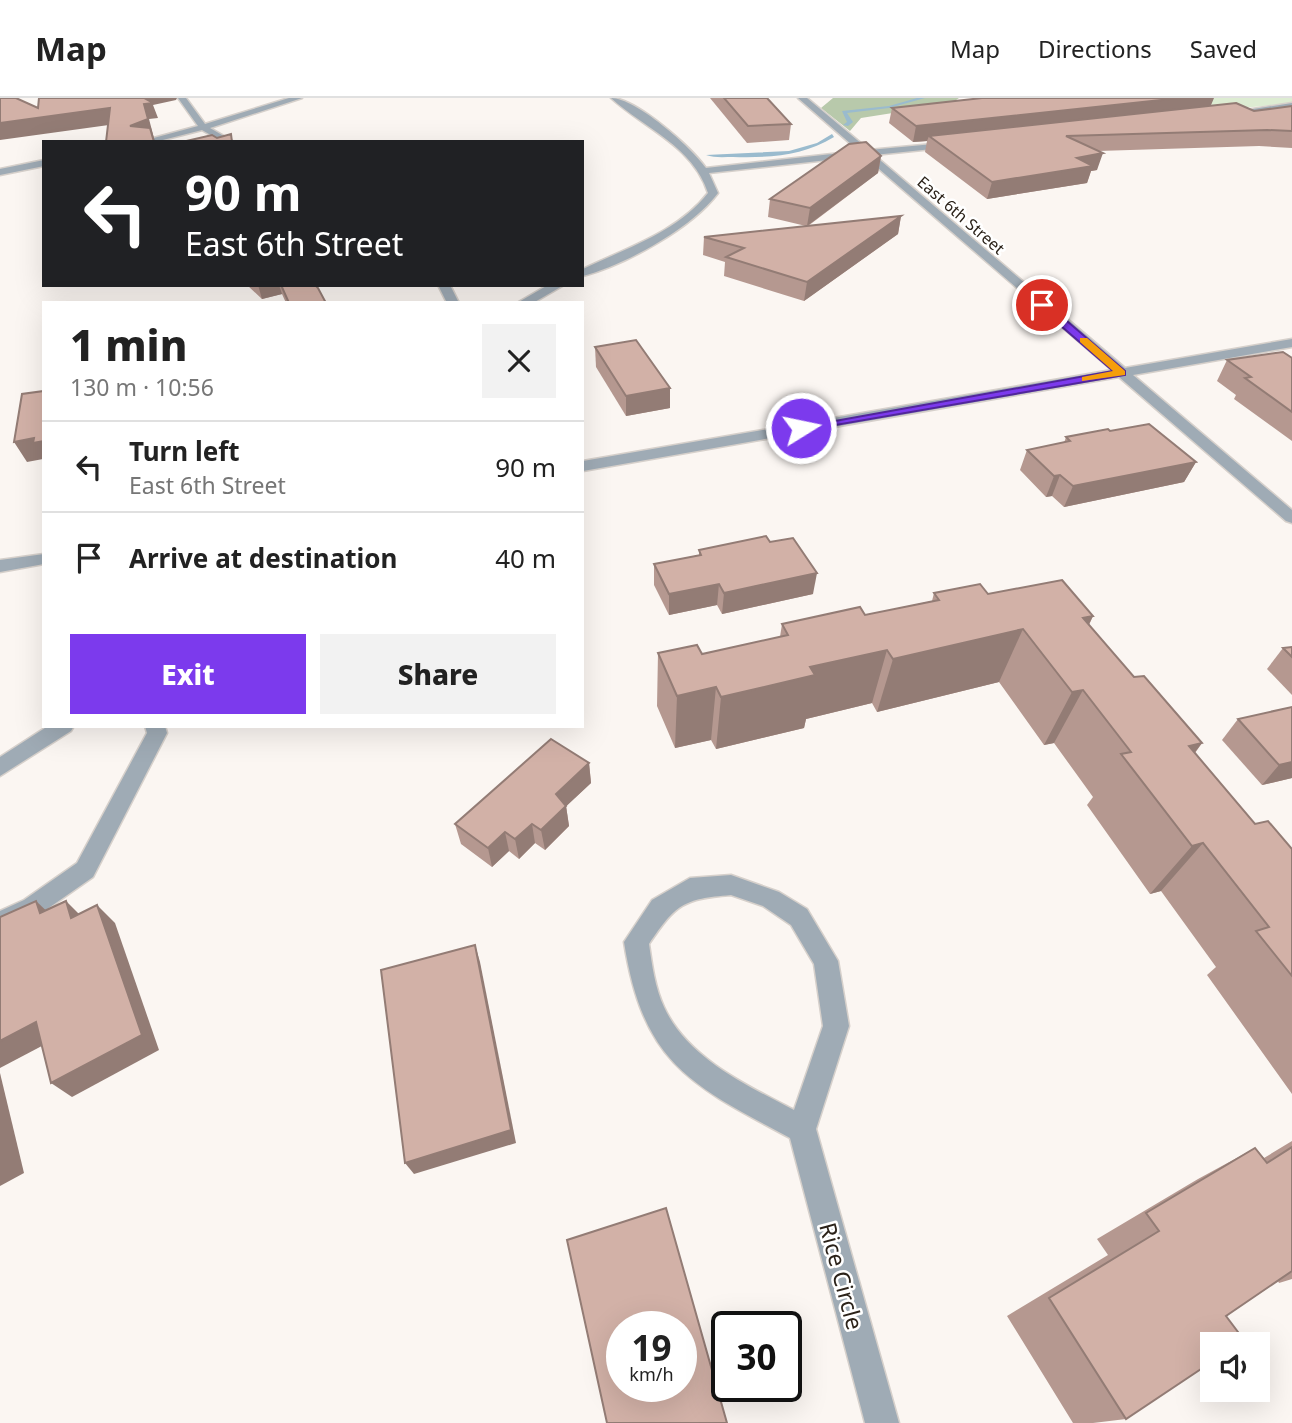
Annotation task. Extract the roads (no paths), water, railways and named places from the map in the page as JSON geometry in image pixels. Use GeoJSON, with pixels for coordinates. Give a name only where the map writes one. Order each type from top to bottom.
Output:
{"type":"FeatureCollection","features":[{"type":"Feature","properties":{"kind":"street"},"geometry":{"type":"LineString","coordinates":[[182,98],[203,127],[226,140]]}},
{"type":"Feature","properties":{"kind":"street"},"geometry":{"type":"LineString","coordinates":[[151,140],[298,98]]}},
{"type":"Feature","properties":{"kind":"street"},"geometry":{"type":"LineString","coordinates":[[584,272],[687,221],[705,207],[713,193],[705,171],[653,124],[615,98]]}},
{"type":"Feature","properties":{"kind":"street","name":"East 6th Street"},"geometry":{"type":"LineString","coordinates":[[802,98],[1292,518]]}},
{"type":"Feature","properties":{"kind":"street"},"geometry":{"type":"LineString","coordinates":[[1209,115],[1292,106]]}},
{"type":"Feature","properties":{"kind":"street"},"geometry":{"type":"LineString","coordinates":[[705,171],[962,143]]}},
{"type":"Feature","properties":{"kind":"street"},"geometry":{"type":"LineString","coordinates":[[0,172],[42,163]]}},
{"type":"Feature","properties":{"kind":"street"},"geometry":{"type":"LineString","coordinates":[[527,301],[554,287]]}},
{"type":"Feature","properties":{"kind":"street"},"geometry":{"type":"LineString","coordinates":[[584,466],[1292,343]]}},
{"type":"Feature","properties":{"kind":"street"},"geometry":{"type":"LineString","coordinates":[[0,566],[42,559]]}},
{"type":"Feature","properties":{"kind":"street"},"geometry":{"type":"LineString","coordinates":[[0,768],[61,728]]}},
{"type":"Feature","properties":{"kind":"street"},"geometry":{"type":"LineString","coordinates":[[0,923],[32,907],[85,870],[157,733],[156,728]]}},
{"type":"Feature","properties":{"kind":"street"},"geometry":{"type":"LineString","coordinates":[[731,885],[771,899],[799,917],[826,961],[836,1026],[802,1129],[717,1082],[687,1057],[661,1028],[644,985],[636,942],[660,907],[690,888],[731,885]]}},
{"type":"Feature","properties":{"kind":"street","name":"Rice Circle"},"geometry":{"type":"LineString","coordinates":[[802,1129],[882,1423]]}},
{"type":"Feature","properties":{"kind":"waterway"},"geometry":{"type":"LineString","coordinates":[[846,125],[850,122],[844,112],[889,107],[923,98]]}},
{"type":"Feature","properties":{"kind":"waterway"},"geometry":{"type":"LineString","coordinates":[[709,155],[757,156],[789,153],[805,150],[832,136]]}}]}
